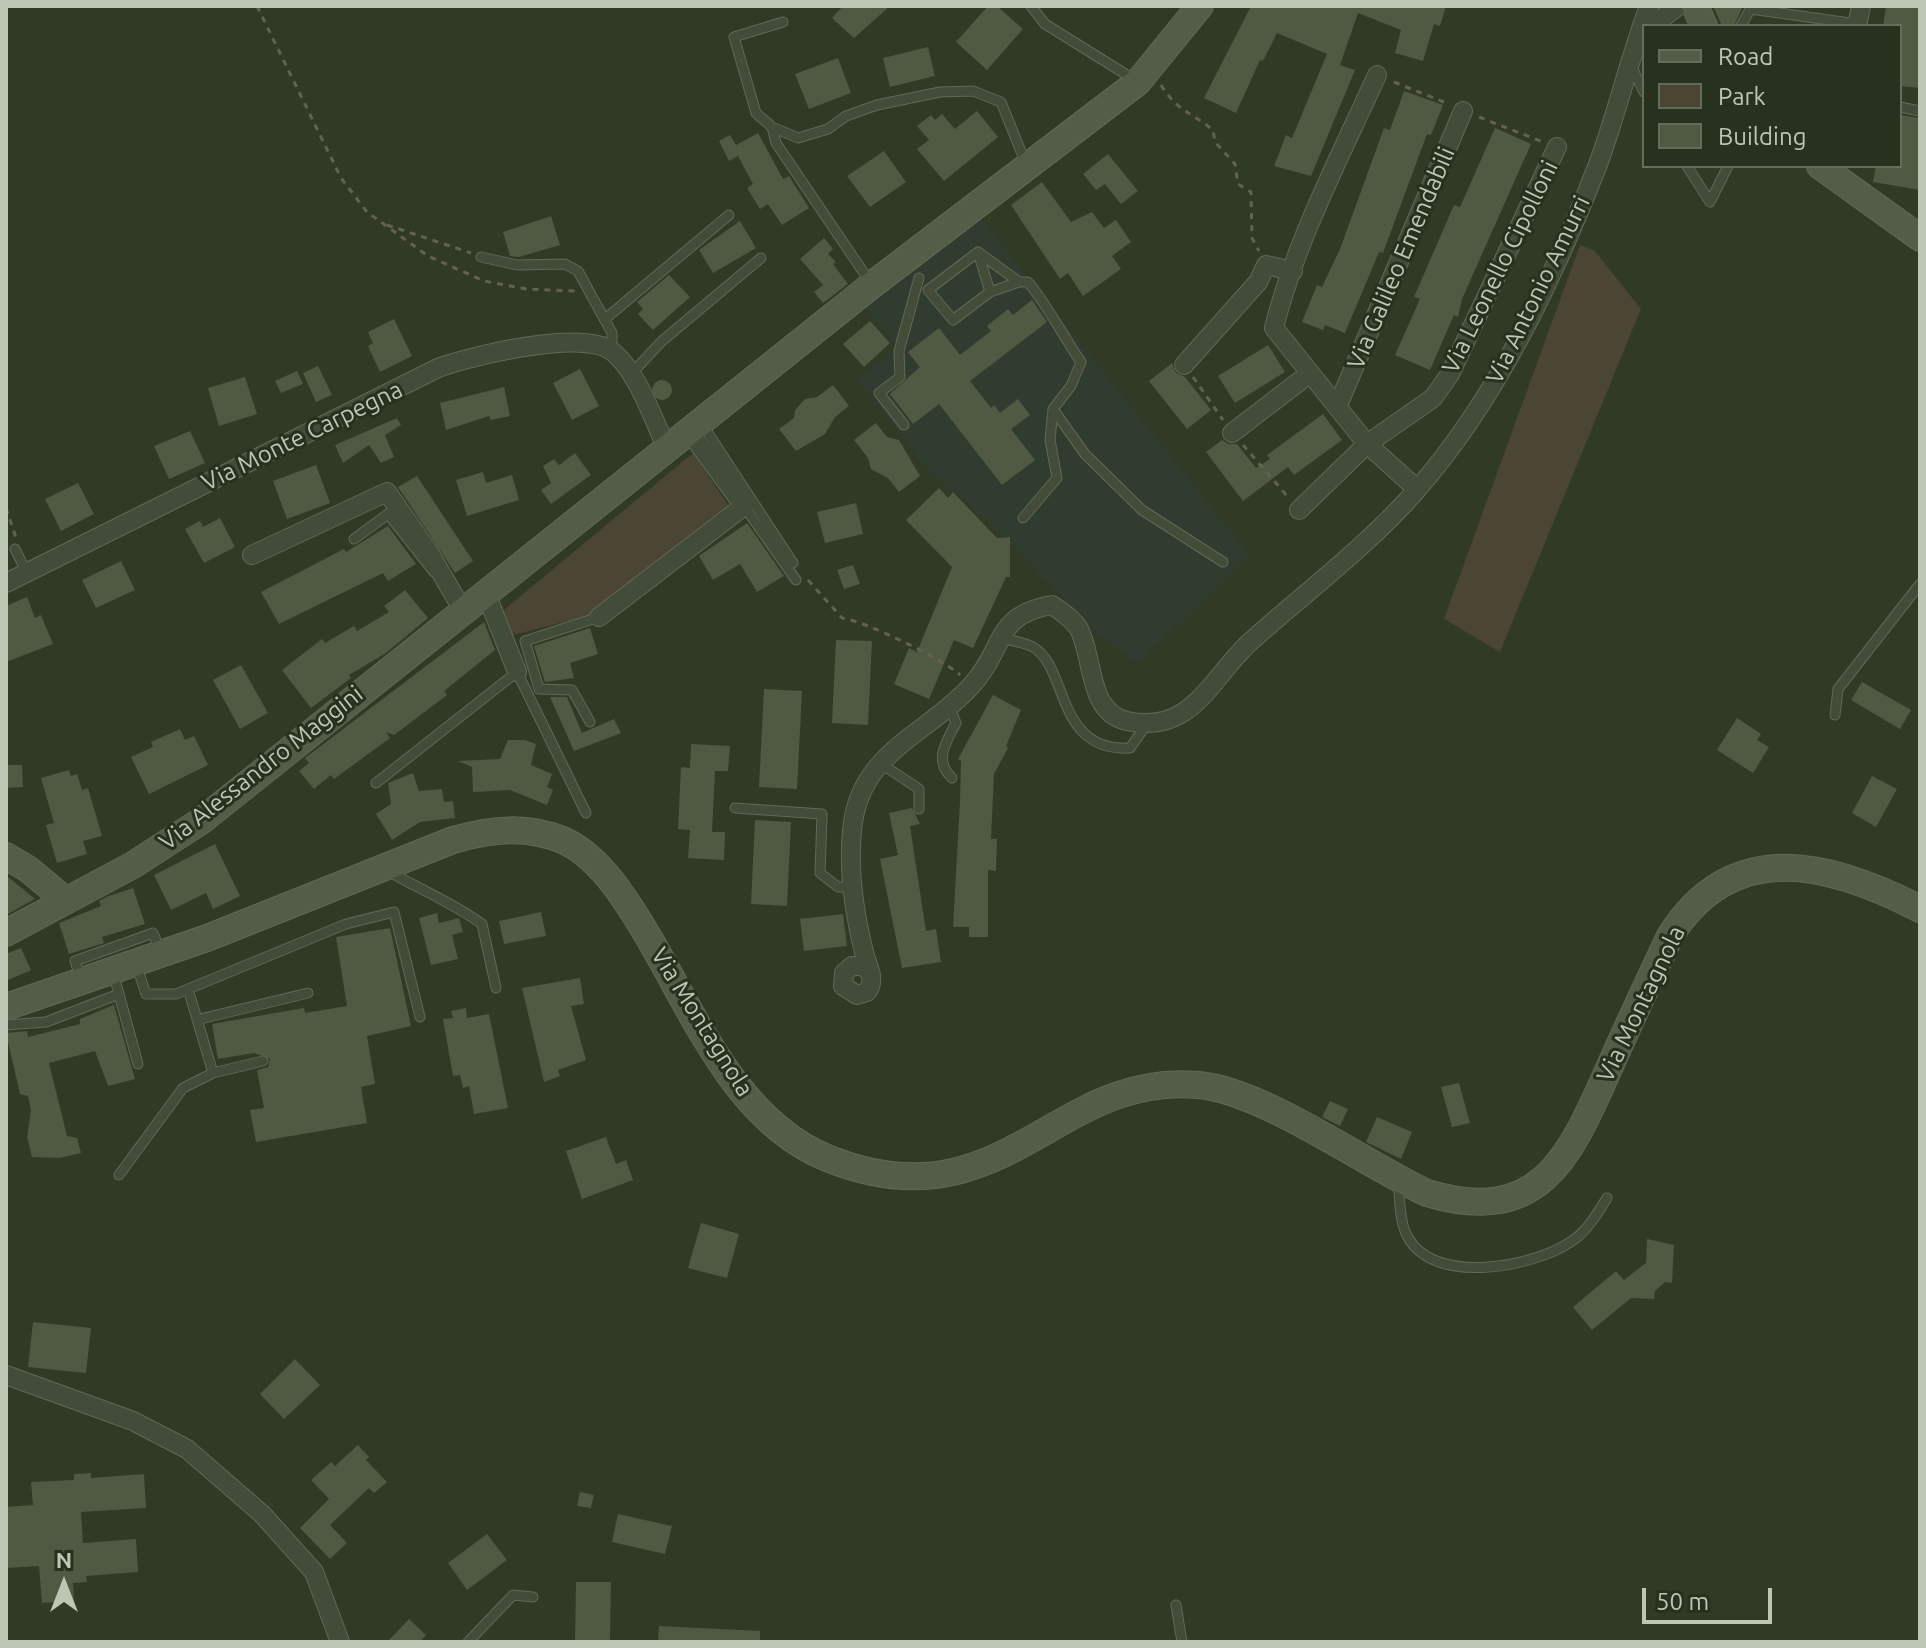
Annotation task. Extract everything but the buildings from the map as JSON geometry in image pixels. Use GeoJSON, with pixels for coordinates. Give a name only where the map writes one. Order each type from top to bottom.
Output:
{"type":"FeatureCollection","features":[{"type":"Feature","properties":{"kind":"main road","name":"Via Alessandro Maggini"},"geometry":{"type":"LineString","coordinates":[[6,933],[64,899],[133,865],[201,821],[462,609],[872,285],[912,269],[1027,167],[1143,77],[1200,6]]}},
{"type":"Feature","properties":{"kind":"main road"},"geometry":{"type":"LineString","coordinates":[[1823,168],[1920,238]]}},
{"type":"Feature","properties":{"kind":"main road","name":"Via Montagnola"},"geometry":{"type":"LineString","coordinates":[[6,1007],[82,983],[123,977],[162,955],[382,868],[488,830],[519,829],[567,842],[587,856],[618,888],[748,1099],[780,1128],[827,1158],[891,1176],[950,1174],[1003,1156],[1109,1098],[1144,1088],[1200,1085],[1256,1102],[1397,1179],[1449,1199],[1489,1202],[1525,1191],[1565,1160],[1670,936],[1695,903],[1728,879],[1756,870],[1810,868],[1847,876],[1920,909]]}},
{"type":"Feature","properties":{"kind":"main road"},"geometry":{"type":"LineString","coordinates":[[6,856],[28,869],[64,899]]}},
{"type":"Feature","properties":{"kind":"street","name":"Via Antonio Amurri"},"geometry":{"type":"LineString","coordinates":[[1649,24],[1660,6]]}},
{"type":"Feature","properties":{"kind":"street"},"geometry":{"type":"LineString","coordinates":[[1657,24],[1678,6]]}},
{"type":"Feature","properties":{"kind":"street","name":"Via Antonio Amurri"},"geometry":{"type":"LineString","coordinates":[[1147,724],[1160,723],[1194,708],[1243,649],[1369,541],[1417,489],[1482,404],[1542,293],[1598,165],[1640,38]]}},
{"type":"Feature","properties":{"kind":"street","name":"Via Galileo Emendabili"},"geometry":{"type":"LineString","coordinates":[[1367,444],[1274,328],[1283,293],[1377,75]]}},
{"type":"Feature","properties":{"kind":"street","name":"Via Galileo Emendabili"},"geometry":{"type":"LineString","coordinates":[[1338,405],[1463,111]]}},
{"type":"Feature","properties":{"kind":"street","name":"Via Leonello Cipolloni"},"geometry":{"type":"LineString","coordinates":[[1299,510],[1367,444],[1433,398],[1450,374],[1557,147]]}},
{"type":"Feature","properties":{"kind":"street"},"geometry":{"type":"LineString","coordinates":[[1184,365],[1258,282],[1266,265],[1293,271]]}},
{"type":"Feature","properties":{"kind":"street"},"geometry":{"type":"LineString","coordinates":[[1258,282],[1283,293]]}},
{"type":"Feature","properties":{"kind":"street","name":"Via Monte Carpegna"},"geometry":{"type":"LineString","coordinates":[[6,583],[438,368],[474,355],[516,349],[594,344],[612,350]]}},
{"type":"Feature","properties":{"kind":"street"},"geometry":{"type":"LineString","coordinates":[[612,350],[631,374],[667,448]]}},
{"type":"Feature","properties":{"kind":"street","name":"Via Galileo Emendabili"},"geometry":{"type":"LineString","coordinates":[[1232,433],[1309,374]]}},
{"type":"Feature","properties":{"kind":"street"},"geometry":{"type":"LineString","coordinates":[[599,617],[744,506],[695,426]]}},
{"type":"Feature","properties":{"kind":"street"},"geometry":{"type":"LineString","coordinates":[[1367,444],[1417,489]]}},
{"type":"Feature","properties":{"kind":"street"},"geometry":{"type":"LineString","coordinates":[[252,555],[387,492],[430,554],[462,609]]}},
{"type":"Feature","properties":{"kind":"street"},"geometry":{"type":"LineString","coordinates":[[485,591],[517,672]]}},
{"type":"Feature","properties":{"kind":"street"},"geometry":{"type":"LineString","coordinates":[[864,953],[847,969],[843,986],[857,995],[870,988],[871,974],[851,887],[852,822],[860,796],[880,763],[907,736],[972,686],[1008,625],[1020,613],[1052,605],[1079,628],[1095,690],[1106,709],[1122,720],[1147,724]]}},
{"type":"Feature","properties":{"kind":"street"},"geometry":{"type":"LineString","coordinates":[[847,969],[863,966],[871,974]]}},
{"type":"Feature","properties":{"kind":"street"},"geometry":{"type":"LineString","coordinates":[[6,1375],[133,1421],[187,1449],[262,1514],[314,1572],[340,1642]]}},
{"type":"Feature","properties":{"kind":"lane"},"geometry":{"type":"LineString","coordinates":[[1031,6],[1045,24],[1143,77]]}},
{"type":"Feature","properties":{"kind":"lane"},"geometry":{"type":"LineString","coordinates":[[1751,8],[1859,19]]}},
{"type":"Feature","properties":{"kind":"lane"},"geometry":{"type":"LineString","coordinates":[[783,22],[734,37],[756,113],[772,127],[798,138],[828,129],[846,116],[877,105],[940,92],[973,91],[1001,102],[1027,167]]}},
{"type":"Feature","properties":{"kind":"lane"},"geometry":{"type":"LineString","coordinates":[[1640,38],[1632,70],[1642,88]]}},
{"type":"Feature","properties":{"kind":"lane"},"geometry":{"type":"LineString","coordinates":[[772,127],[776,143],[872,285]]}},
{"type":"Feature","properties":{"kind":"lane"},"geometry":{"type":"LineString","coordinates":[[1688,168],[1710,202],[1727,168]]}},
{"type":"Feature","properties":{"kind":"lane"},"geometry":{"type":"LineString","coordinates":[[605,319],[729,215]]}},
{"type":"Feature","properties":{"kind":"lane"},"geometry":{"type":"LineString","coordinates":[[928,290],[978,252]]}},
{"type":"Feature","properties":{"kind":"lane"},"geometry":{"type":"LineString","coordinates":[[978,252],[1019,282]]}},
{"type":"Feature","properties":{"kind":"lane"},"geometry":{"type":"LineString","coordinates":[[978,252],[990,292]]}},
{"type":"Feature","properties":{"kind":"lane"},"geometry":{"type":"LineString","coordinates":[[481,257],[517,265],[565,264],[578,271],[612,333],[612,350]]}},
{"type":"Feature","properties":{"kind":"lane"},"geometry":{"type":"LineString","coordinates":[[631,374],[662,341],[761,258]]}},
{"type":"Feature","properties":{"kind":"lane"},"geometry":{"type":"LineString","coordinates":[[912,269],[953,320],[990,292],[1028,282],[1051,310],[1055,326],[1081,362],[1071,386],[1053,409],[1050,440],[1057,478],[1023,518]]}},
{"type":"Feature","properties":{"kind":"lane"},"geometry":{"type":"LineString","coordinates":[[904,425],[879,393],[900,377],[899,351],[912,269]]}},
{"type":"Feature","properties":{"kind":"lane"},"geometry":{"type":"LineString","coordinates":[[1053,409],[1085,454],[1142,510],[1223,562]]}},
{"type":"Feature","properties":{"kind":"lane"},"geometry":{"type":"LineString","coordinates":[[695,426],[793,563]]}},
{"type":"Feature","properties":{"kind":"lane"},"geometry":{"type":"LineString","coordinates":[[744,506],[796,580]]}},
{"type":"Feature","properties":{"kind":"lane"},"geometry":{"type":"LineString","coordinates":[[354,539],[388,514],[425,564],[442,578]]}},
{"type":"Feature","properties":{"kind":"lane"},"geometry":{"type":"LineString","coordinates":[[15,549],[27,573]]}},
{"type":"Feature","properties":{"kind":"lane"},"geometry":{"type":"LineString","coordinates":[[1835,715],[1838,689],[1920,584]]}},
{"type":"Feature","properties":{"kind":"lane"},"geometry":{"type":"LineString","coordinates":[[590,722],[572,690],[539,689],[525,641],[599,617]]}},
{"type":"Feature","properties":{"kind":"lane"},"geometry":{"type":"LineString","coordinates":[[1002,638],[1034,648],[1051,672],[1065,707],[1086,733],[1112,749],[1130,748],[1147,724]]}},
{"type":"Feature","properties":{"kind":"lane"},"geometry":{"type":"LineString","coordinates":[[376,783],[517,672],[586,813]]}},
{"type":"Feature","properties":{"kind":"lane"},"geometry":{"type":"LineString","coordinates":[[949,706],[956,723],[941,755],[942,769],[952,778]]}},
{"type":"Feature","properties":{"kind":"lane"},"geometry":{"type":"LineString","coordinates":[[880,763],[919,789],[919,809]]}},
{"type":"Feature","properties":{"kind":"lane"},"geometry":{"type":"LineString","coordinates":[[735,808],[822,814],[820,873],[838,887],[851,887]]}},
{"type":"Feature","properties":{"kind":"lane"},"geometry":{"type":"LineString","coordinates":[[382,868],[482,924],[496,988]]}},
{"type":"Feature","properties":{"kind":"lane"},"geometry":{"type":"LineString","coordinates":[[123,977],[146,994],[176,994],[346,924],[394,912],[420,1017]]}},
{"type":"Feature","properties":{"kind":"lane"},"geometry":{"type":"LineString","coordinates":[[82,983],[75,961],[153,933],[162,955]]}},
{"type":"Feature","properties":{"kind":"lane"},"geometry":{"type":"LineString","coordinates":[[6,1025],[46,1022],[123,977]]}},
{"type":"Feature","properties":{"kind":"lane"},"geometry":{"type":"LineString","coordinates":[[123,977],[138,1064]]}},
{"type":"Feature","properties":{"kind":"lane"},"geometry":{"type":"LineString","coordinates":[[188,989],[200,1019],[213,1073]]}},
{"type":"Feature","properties":{"kind":"lane"},"geometry":{"type":"LineString","coordinates":[[200,1019],[308,993]]}},
{"type":"Feature","properties":{"kind":"lane"},"geometry":{"type":"LineString","coordinates":[[119,1175],[183,1088],[213,1073],[263,1061]]}},
{"type":"Feature","properties":{"kind":"lane"},"geometry":{"type":"LineString","coordinates":[[1397,1179],[1405,1232],[1425,1256],[1474,1267],[1507,1267],[1541,1257],[1573,1241],[1592,1222],[1607,1198]]}},
{"type":"Feature","properties":{"kind":"lane"},"geometry":{"type":"LineString","coordinates":[[468,1642],[513,1595],[533,1597]]}},
{"type":"Feature","properties":{"kind":"lane"},"geometry":{"type":"LineString","coordinates":[[1176,1605],[1182,1642]]}},
{"type":"Feature","properties":{"kind":"path"},"geometry":{"type":"LineString","coordinates":[[257,6],[341,178],[356,201],[383,224],[403,228],[481,257]]}},
{"type":"Feature","properties":{"kind":"path"},"geometry":{"type":"LineString","coordinates":[[1143,77],[1190,118],[1213,130],[1215,142],[1235,164],[1238,184],[1251,192],[1252,238],[1266,265]]}},
{"type":"Feature","properties":{"kind":"path"},"geometry":{"type":"LineString","coordinates":[[6,508],[16,532],[15,549]]}},
{"type":"Feature","properties":{"kind":"path"},"geometry":{"type":"LineString","coordinates":[[793,563],[842,618],[858,620],[901,643],[945,660],[972,686]]}},
{"type":"Feature","properties":{"kind":"shaded area"},"geometry":{"type":"Polygon","coordinates":[[[981,218],[1250,556],[1138,663],[1094,632],[990,522],[932,474],[857,379],[897,347],[866,309],[981,218]]]}},
{"type":"Feature","properties":{"kind":"green space"},"geometry":{"type":"Polygon","coordinates":[[[1580,245],[1594,250],[1641,309],[1500,652],[1444,619],[1580,245]]]}},
{"type":"Feature","properties":{"kind":"green space"},"geometry":{"type":"Polygon","coordinates":[[[693,453],[729,506],[588,616],[509,636],[500,613],[693,453]]]}}]}
